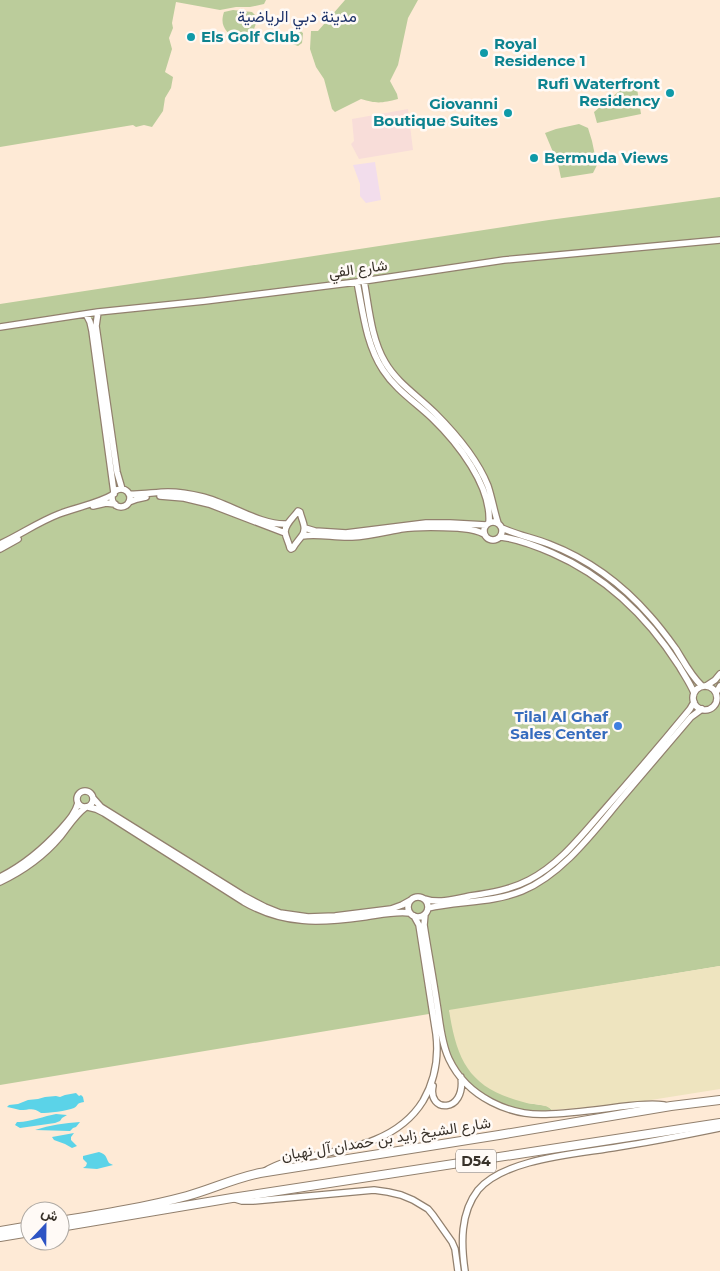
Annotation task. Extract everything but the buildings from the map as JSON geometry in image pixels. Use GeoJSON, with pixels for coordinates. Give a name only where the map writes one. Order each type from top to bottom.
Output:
{"type":"FeatureCollection","features":[{"type":"Feature","properties":{"kind":"highway","name":"شارع الشيخ زايد بن حمدان آل نهيان"},"geometry":{"type":"LineString","coordinates":[[70,1219],[166,1201],[260,1173],[671,1106],[720,1100]]}},
{"type":"Feature","properties":{"kind":"highway","name":"D54"},"geometry":{"type":"LineString","coordinates":[[70,1225],[232,1198],[720,1123]]}},
{"type":"Feature","properties":{"kind":"highway"},"geometry":{"type":"LineString","coordinates":[[0,1231],[20,1228]]}},
{"type":"Feature","properties":{"kind":"highway"},"geometry":{"type":"LineString","coordinates":[[0,1237],[20,1234]]}},
{"type":"Feature","properties":{"kind":"street","name":"شارع الفي"},"geometry":{"type":"LineString","coordinates":[[0,328],[98,312],[357,282],[504,260],[720,240]]}},
{"type":"Feature","properties":{"kind":"street"},"geometry":{"type":"LineString","coordinates":[[364,281],[376,341],[384,361],[399,381],[433,411],[469,451],[491,495],[503,532],[501,537]]}},
{"type":"Feature","properties":{"kind":"street"},"geometry":{"type":"LineString","coordinates":[[357,282],[369,340],[380,365],[395,386],[448,435],[464,454],[476,475],[483,489],[488,510],[484,534]]}},
{"type":"Feature","properties":{"kind":"street"},"geometry":{"type":"LineString","coordinates":[[98,312],[96,326],[117,472],[122,489],[129,494],[173,492],[195,495],[219,502],[267,521],[287,524]]}},
{"type":"Feature","properties":{"kind":"street"},"geometry":{"type":"LineString","coordinates":[[86,314],[92,331],[114,493],[112,498],[115,504]]}},
{"type":"Feature","properties":{"kind":"street"},"geometry":{"type":"LineString","coordinates":[[0,544],[57,514],[101,500],[122,489]]}},
{"type":"Feature","properties":{"kind":"street"},"geometry":{"type":"LineString","coordinates":[[129,494],[129,502]]}},
{"type":"Feature","properties":{"kind":"street"},"geometry":{"type":"LineString","coordinates":[[0,548],[41,526],[87,508],[103,504],[123,506],[137,499],[163,496],[184,498],[221,507],[285,532]]}},
{"type":"Feature","properties":{"kind":"street"},"geometry":{"type":"LineString","coordinates":[[298,511],[304,528],[302,536],[292,549],[290,548],[285,532],[287,524],[298,511]]}},
{"type":"Feature","properties":{"kind":"street"},"geometry":{"type":"LineString","coordinates":[[304,528],[315,531],[346,532],[426,523],[487,524],[494,522],[562,550],[591,565],[617,584],[656,623],[670,640],[693,676],[704,686],[710,687],[716,693]]}},
{"type":"Feature","properties":{"kind":"street"},"geometry":{"type":"LineString","coordinates":[[302,536],[355,537],[408,528],[469,529],[484,534],[490,540],[501,537],[512,539],[555,554],[575,564],[611,588],[638,612],[668,649],[694,693]]}},
{"type":"Feature","properties":{"kind":"street"},"geometry":{"type":"LineString","coordinates":[[720,674],[715,680],[698,688],[694,693],[696,705],[702,709],[709,709],[714,706],[716,693],[720,686]]}},
{"type":"Feature","properties":{"kind":"street"},"geometry":{"type":"LineString","coordinates":[[0,877],[43,849],[71,818],[78,804],[77,797],[81,792],[86,791],[89,792],[101,807],[244,896],[272,910],[301,917],[335,916],[391,909],[416,897],[437,901],[503,890],[522,884],[545,870],[563,855],[634,776],[694,702]]}},
{"type":"Feature","properties":{"kind":"street"},"geometry":{"type":"LineString","coordinates":[[428,908],[508,895],[543,879],[563,863],[590,836],[691,717],[702,709]]}},
{"type":"Feature","properties":{"kind":"street"},"geometry":{"type":"LineString","coordinates":[[0,882],[25,868],[45,852],[80,812],[92,802],[93,798]]}},
{"type":"Feature","properties":{"kind":"street"},"geometry":{"type":"LineString","coordinates":[[78,804],[104,813],[244,902],[269,914],[291,920],[315,922],[337,921],[398,912],[421,917],[425,914]]}},
{"type":"Feature","properties":{"kind":"street"},"geometry":{"type":"LineString","coordinates":[[425,899],[428,903],[428,908],[424,924],[442,1036],[450,1060],[461,1077],[472,1089],[491,1102],[515,1112],[528,1114],[551,1114],[644,1104],[671,1106]]}},
{"type":"Feature","properties":{"kind":"street"},"geometry":{"type":"LineString","coordinates":[[410,900],[408,907],[419,925],[437,1042],[432,1092],[436,1102],[444,1105],[453,1104],[459,1097],[462,1088],[461,1077]]}},
{"type":"Feature","properties":{"kind":"street"},"geometry":{"type":"LineString","coordinates":[[260,1173],[279,1164],[365,1144],[386,1135],[397,1128],[414,1112],[427,1094],[434,1076]]}},
{"type":"Feature","properties":{"kind":"street"},"geometry":{"type":"LineString","coordinates":[[465,1271],[462,1241],[465,1220],[471,1202],[479,1190],[496,1175],[545,1159],[674,1138],[720,1128]]}},
{"type":"Feature","properties":{"kind":"street"},"geometry":{"type":"LineString","coordinates":[[232,1198],[253,1202],[374,1190],[388,1192],[413,1200],[434,1214],[452,1242],[455,1249],[458,1271]]}},
{"type":"Feature","properties":{"kind":"street"},"geometry":{"type":"LineString","coordinates":[[452,1242],[462,1241]]}},
{"type":"Feature","properties":{"kind":"shaded area"},"geometry":{"type":"Polygon","coordinates":[[[408,109],[413,150],[359,159],[351,144],[354,141],[352,119],[408,109]]]}},
{"type":"Feature","properties":{"kind":"shaded area"},"geometry":{"type":"Polygon","coordinates":[[[375,162],[381,200],[366,203],[360,196],[360,184],[353,165],[375,162]]]}},
{"type":"Feature","properties":{"kind":"green space"},"geometry":{"type":"Polygon","coordinates":[[[0,0],[266,0],[264,4],[220,10],[176,2],[172,23],[173,28],[169,38],[172,49],[165,72],[173,77],[171,88],[165,98],[163,111],[152,127],[144,125],[136,127],[133,125],[0,147],[0,0]]]}},
{"type":"Feature","properties":{"kind":"green space"},"geometry":{"type":"Polygon","coordinates":[[[345,0],[418,0],[408,18],[398,65],[390,81],[398,99],[371,102],[361,99],[335,112],[332,109],[324,79],[316,67],[310,49],[311,31],[318,31],[345,0]]]}},
{"type":"Feature","properties":{"kind":"green space"},"geometry":{"type":"Polygon","coordinates":[[[233,10],[252,12],[258,18],[250,40],[238,42],[225,29],[223,25],[224,12],[233,10]]]}},
{"type":"Feature","properties":{"kind":"green space"},"geometry":{"type":"Polygon","coordinates":[[[296,28],[303,33],[302,43],[298,46],[284,41],[283,37],[296,28]]]}},
{"type":"Feature","properties":{"kind":"green space"},"geometry":{"type":"Polygon","coordinates":[[[636,82],[641,114],[597,123],[594,112],[629,83],[636,82]]]}},
{"type":"Feature","properties":{"kind":"green space"},"geometry":{"type":"Polygon","coordinates":[[[579,124],[588,128],[597,165],[593,173],[561,178],[558,164],[545,133],[579,124]]]}},
{"type":"Feature","properties":{"kind":"green space"},"geometry":{"type":"Polygon","coordinates":[[[720,197],[720,966],[449,1011],[527,1103],[547,1106],[552,1110],[546,1111],[522,1111],[507,1107],[480,1092],[469,1082],[459,1070],[452,1056],[445,1038],[441,1012],[0,1085],[0,304],[549,220],[720,197]]]}},
{"type":"Feature","properties":{"kind":"sand"},"geometry":{"type":"Polygon","coordinates":[[[720,966],[720,1089],[632,1103],[552,1110],[546,1106],[527,1103],[490,1089],[469,1070],[456,1044],[449,1010],[720,966]]]}},
{"type":"Feature","properties":{"kind":"water"},"geometry":{"type":"Polygon","coordinates":[[[76,1093],[83,1097],[84,1102],[67,1110],[41,1113],[33,1109],[20,1110],[7,1107],[28,1100],[60,1097],[76,1093]]]}},
{"type":"Feature","properties":{"kind":"water"},"geometry":{"type":"Polygon","coordinates":[[[56,1114],[67,1115],[55,1123],[20,1128],[15,1125],[17,1122],[56,1114]]]}},
{"type":"Feature","properties":{"kind":"water"},"geometry":{"type":"Polygon","coordinates":[[[80,1122],[70,1131],[35,1130],[58,1124],[80,1122]]]}},
{"type":"Feature","properties":{"kind":"water"},"geometry":{"type":"Polygon","coordinates":[[[74,1133],[71,1140],[77,1146],[72,1148],[54,1140],[52,1137],[74,1133]]]}},
{"type":"Feature","properties":{"kind":"water"},"geometry":{"type":"Polygon","coordinates":[[[99,1152],[105,1155],[109,1163],[113,1165],[97,1169],[83,1168],[87,1163],[83,1156],[99,1152]]]}},
{"type":"Feature","properties":{"kind":"place","name":"Els Golf Club"},"geometry":{"type":"Point","coordinates":[191,37]}},
{"type":"Feature","properties":{"kind":"place","name":"Royal Residence 1"},"geometry":{"type":"Point","coordinates":[484,53]}},
{"type":"Feature","properties":{"kind":"place","name":"Rufi Waterfront Residency"},"geometry":{"type":"Point","coordinates":[670,93]}},
{"type":"Feature","properties":{"kind":"place","name":"Giovanni Boutique Suites"},"geometry":{"type":"Point","coordinates":[508,113]}},
{"type":"Feature","properties":{"kind":"place","name":"Bermuda Views"},"geometry":{"type":"Point","coordinates":[534,158]}},
{"type":"Feature","properties":{"kind":"place","name":"Tilal Al Ghaf Sales Center"},"geometry":{"type":"Point","coordinates":[618,726]}},
{"type":"Feature","properties":{"kind":"district","name":"مدينة دبي الرياضية"},"geometry":{"type":"Point","coordinates":[297,16]}}]}
